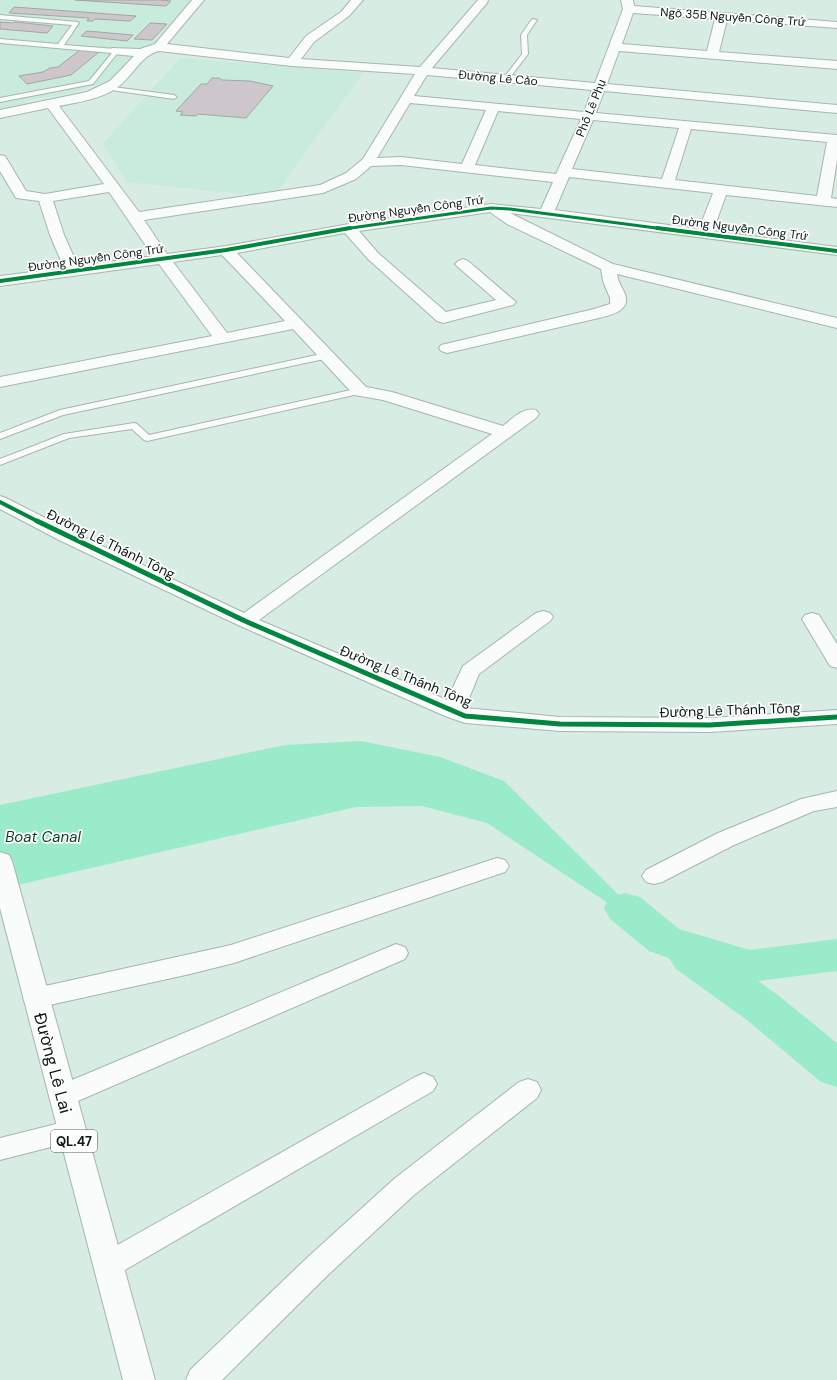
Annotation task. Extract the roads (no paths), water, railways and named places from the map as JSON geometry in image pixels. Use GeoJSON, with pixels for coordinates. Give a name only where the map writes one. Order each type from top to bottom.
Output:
{"type":"FeatureCollection","features":[{"type":"Feature","properties":{"kind":"highway","name":"Đường Lê Lai"},"geometry":{"type":"LineString","coordinates":[[0,861],[8,909],[36,998],[139,1380]]}},
{"type":"Feature","properties":{"kind":"street"},"geometry":{"type":"LineString","coordinates":[[0,114],[91,95],[114,84],[144,51],[160,47],[198,0]]}},
{"type":"Feature","properties":{"kind":"street"},"geometry":{"type":"LineString","coordinates":[[292,62],[310,39],[345,14],[357,0]]}},
{"type":"Feature","properties":{"kind":"street"},"geometry":{"type":"LineString","coordinates":[[134,217],[323,189],[351,176],[368,162],[423,71],[483,1],[469,0]]}},
{"type":"Feature","properties":{"kind":"street","name":"Ngõ 35B Nguyễn Công Trứ"},"geometry":{"type":"LineString","coordinates":[[628,5],[722,16],[837,24]]}},
{"type":"Feature","properties":{"kind":"street","name":"Phố Lê Phụ"},"geometry":{"type":"LineString","coordinates":[[546,214],[600,88],[628,5]]}},
{"type":"Feature","properties":{"kind":"street"},"geometry":{"type":"LineString","coordinates":[[712,55],[722,16]]}},
{"type":"Feature","properties":{"kind":"street","name":"Đường Lê Cảo"},"geometry":{"type":"LineString","coordinates":[[160,47],[292,62],[423,71],[837,109]]}},
{"type":"Feature","properties":{"kind":"street"},"geometry":{"type":"LineString","coordinates":[[615,47],[837,66]]}},
{"type":"Feature","properties":{"kind":"street"},"geometry":{"type":"LineString","coordinates":[[116,51],[142,53]]}},
{"type":"Feature","properties":{"kind":"street"},"geometry":{"type":"LineString","coordinates":[[368,162],[402,161],[467,168],[667,184],[830,202],[836,139],[406,99]]}},
{"type":"Feature","properties":{"kind":"street"},"geometry":{"type":"LineString","coordinates":[[51,104],[113,187],[162,258],[223,339]]}},
{"type":"Feature","properties":{"kind":"street"},"geometry":{"type":"LineString","coordinates":[[467,168],[494,108]]}},
{"type":"Feature","properties":{"kind":"street"},"geometry":{"type":"LineString","coordinates":[[667,184],[686,126]]}},
{"type":"Feature","properties":{"kind":"street"},"geometry":{"type":"LineString","coordinates":[[0,159],[21,195],[45,198],[113,187]]}},
{"type":"Feature","properties":{"kind":"street"},"geometry":{"type":"LineString","coordinates":[[704,234],[721,190]]}},
{"type":"Feature","properties":{"kind":"street"},"geometry":{"type":"LineString","coordinates":[[45,198],[52,226],[59,244],[73,271]]}},
{"type":"Feature","properties":{"kind":"street"},"geometry":{"type":"LineString","coordinates":[[491,208],[512,221],[608,267],[837,323]]}},
{"type":"Feature","properties":{"kind":"street","name":"Đường Nguyễn Công Trứ"},"geometry":{"type":"LineString","coordinates":[[0,281],[226,250],[349,228],[491,208],[837,251]]}},
{"type":"Feature","properties":{"kind":"street"},"geometry":{"type":"LineString","coordinates":[[349,228],[373,256],[443,318],[508,302],[463,264]]}},
{"type":"Feature","properties":{"kind":"street"},"geometry":{"type":"LineString","coordinates":[[226,250],[360,391],[386,396],[505,432]]}},
{"type":"Feature","properties":{"kind":"street"},"geometry":{"type":"LineString","coordinates":[[447,348],[599,313],[616,307],[619,302],[618,294],[610,282],[608,267]]}},
{"type":"Feature","properties":{"kind":"street"},"geometry":{"type":"LineString","coordinates":[[0,382],[296,324]]}},
{"type":"Feature","properties":{"kind":"street"},"geometry":{"type":"LineString","coordinates":[[245,622],[530,414]]}},
{"type":"Feature","properties":{"kind":"street","name":"Đường Lê Thánh Tông"},"geometry":{"type":"LineString","coordinates":[[0,502],[68,537],[245,622],[465,716],[560,724],[710,725],[834,722]]}},
{"type":"Feature","properties":{"kind":"street"},"geometry":{"type":"LineString","coordinates":[[453,711],[470,671],[543,617]]}},
{"type":"Feature","properties":{"kind":"street"},"geometry":{"type":"LineString","coordinates":[[812,619],[837,662]]}},
{"type":"Feature","properties":{"kind":"street"},"geometry":{"type":"LineString","coordinates":[[654,876],[726,839],[794,810],[809,804],[837,799]]}},
{"type":"Feature","properties":{"kind":"street"},"geometry":{"type":"LineString","coordinates":[[36,998],[234,954],[497,866]]}},
{"type":"Feature","properties":{"kind":"street"},"geometry":{"type":"LineString","coordinates":[[62,1096],[396,953]]}},
{"type":"Feature","properties":{"kind":"street"},"geometry":{"type":"LineString","coordinates":[[108,1265],[424,1084]]}},
{"type":"Feature","properties":{"kind":"street"},"geometry":{"type":"LineString","coordinates":[[201,1380],[320,1265],[404,1187],[528,1090]]}},
{"type":"Feature","properties":{"kind":"street"},"geometry":{"type":"LineString","coordinates":[[0,1149],[72,1131]]}},
{"type":"Feature","properties":{"kind":"lane"},"geometry":{"type":"LineString","coordinates":[[0,17],[76,23],[60,46]]}},
{"type":"Feature","properties":{"kind":"lane"},"geometry":{"type":"LineString","coordinates":[[506,79],[525,54],[523,35],[534,20]]}},
{"type":"Feature","properties":{"kind":"lane"},"geometry":{"type":"LineString","coordinates":[[0,41],[116,51]]}},
{"type":"Feature","properties":{"kind":"lane"},"geometry":{"type":"LineString","coordinates":[[0,100],[88,84],[92,82],[116,51]]}},
{"type":"Feature","properties":{"kind":"lane"},"geometry":{"type":"LineString","coordinates":[[106,88],[174,97]]}},
{"type":"Feature","properties":{"kind":"lane"},"geometry":{"type":"LineString","coordinates":[[0,436],[60,412],[326,356]]}},
{"type":"Feature","properties":{"kind":"lane"},"geometry":{"type":"LineString","coordinates":[[0,462],[66,436],[134,426],[147,438],[360,391]]}},
{"type":"Feature","properties":{"kind":"water","name":"Boat Canal"},"geometry":{"type":"Polygon","coordinates":[[[361,741],[440,757],[504,781],[664,940],[487,823],[422,806],[356,807],[0,889],[0,805],[285,745],[361,741]]]}},
{"type":"Feature","properties":{"kind":"waterway"},"geometry":{"type":"LineString","coordinates":[[625,908],[664,940],[750,966],[837,955]]}},
{"type":"Feature","properties":{"kind":"waterway"},"geometry":{"type":"LineString","coordinates":[[691,958],[763,1008],[837,1069]]}}]}
